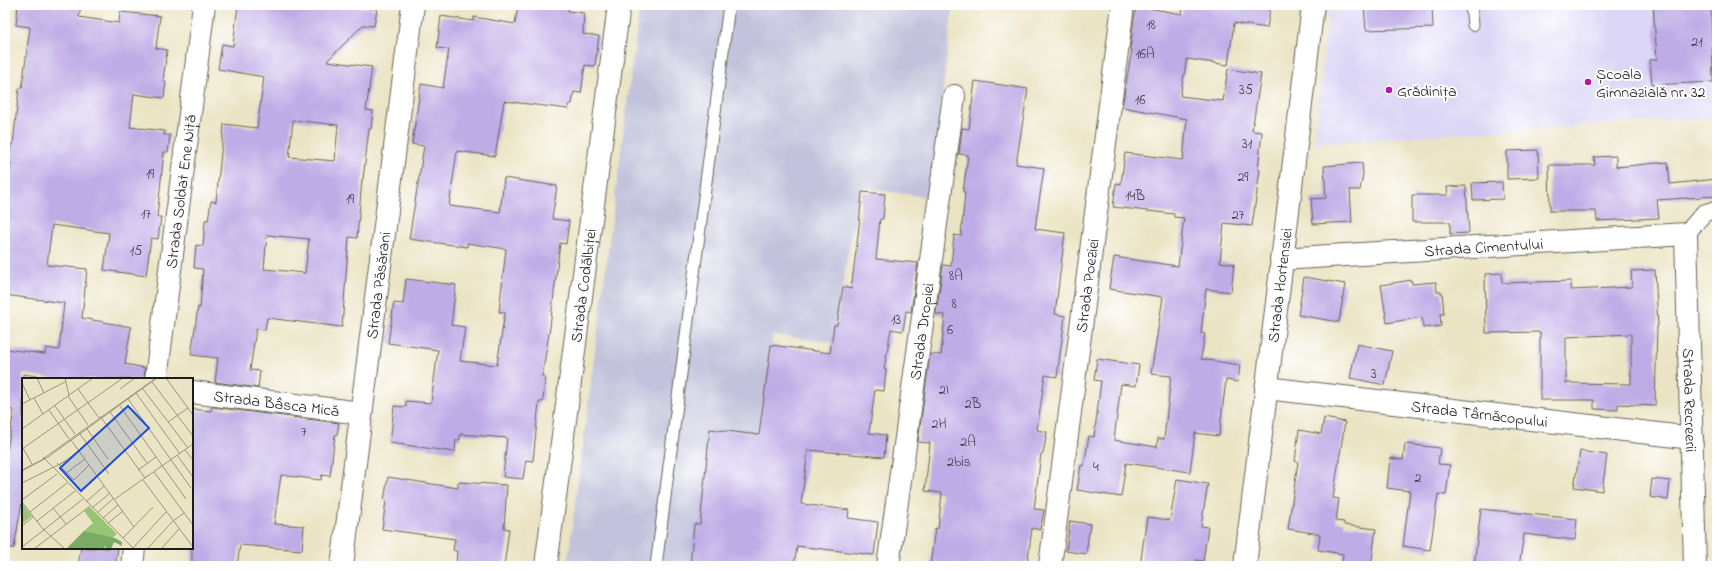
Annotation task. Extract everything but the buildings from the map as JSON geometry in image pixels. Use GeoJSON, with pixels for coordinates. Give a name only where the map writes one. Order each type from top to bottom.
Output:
{"type":"FeatureCollection","features":[{"type":"Feature","properties":{"kind":"street","name":"Strada Soldat Ene Niță"},"geometry":{"type":"LineString","coordinates":[[156,378],[204,5]]}},
{"type":"Feature","properties":{"kind":"street","name":"Strada Păsărani"},"geometry":{"type":"LineString","coordinates":[[342,566],[413,5]]}},
{"type":"Feature","properties":{"kind":"street","name":"Strada Codălbiței"},"geometry":{"type":"LineString","coordinates":[[546,566],[619,5]]}},
{"type":"Feature","properties":{"kind":"street","name":"Strada Poeziei"},"geometry":{"type":"LineString","coordinates":[[1050,566],[1123,5]]}},
{"type":"Feature","properties":{"kind":"street","name":"Strada Hortensiei"},"geometry":{"type":"LineString","coordinates":[[1245,566],[1281,259],[1313,5]]}},
{"type":"Feature","properties":{"kind":"street","name":"Strada Dropiei"},"geometry":{"type":"LineString","coordinates":[[888,566],[954,96]]}},
{"type":"Feature","properties":{"kind":"street"},"geometry":{"type":"LineString","coordinates":[[1686,234],[1704,213],[1717,209]]}},
{"type":"Feature","properties":{"kind":"street","name":"Strada Cimentului"},"geometry":{"type":"LineString","coordinates":[[1281,259],[1686,234]]}},
{"type":"Feature","properties":{"kind":"street","name":"Strada Recreerii"},"geometry":{"type":"LineString","coordinates":[[1686,234],[1695,566]]}},
{"type":"Feature","properties":{"kind":"street","name":"Strada Târnăcopului"},"geometry":{"type":"LineString","coordinates":[[1266,388],[1692,438]]}},
{"type":"Feature","properties":{"kind":"street","name":"Strada Bâsca Mică"},"geometry":{"type":"LineString","coordinates":[[193,392],[361,413]]}},
{"type":"Feature","properties":{"kind":"street"},"geometry":{"type":"LineString","coordinates":[[132,566],[134,549]]}},
{"type":"Feature","properties":{"kind":"lane"},"geometry":{"type":"LineString","coordinates":[[656,566],[729,5]]}},
{"type":"Feature","properties":{"kind":"lane"},"geometry":{"type":"LineString","coordinates":[[1471,5],[1473,25]]}},
{"type":"Feature","properties":{"kind":"shaded area"},"geometry":{"type":"Polygon","coordinates":[[[640,5],[953,5],[930,198],[860,187],[832,342],[773,335],[741,566],[567,566],[640,5]]]}},
{"type":"Feature","properties":{"kind":"shaded area","name":"Școala Gimnazială nr. 32"},"geometry":{"type":"Polygon","coordinates":[[[1329,5],[1717,5],[1717,117],[1314,143],[1329,5]]]}},
{"type":"Feature","properties":{"kind":"place","name":"Școala Gimnazială nr. 32"},"geometry":{"type":"Point","coordinates":[1588,82]}},
{"type":"Feature","properties":{"kind":"place","name":"Grădinița"},"geometry":{"type":"Point","coordinates":[1389,90]}}]}
